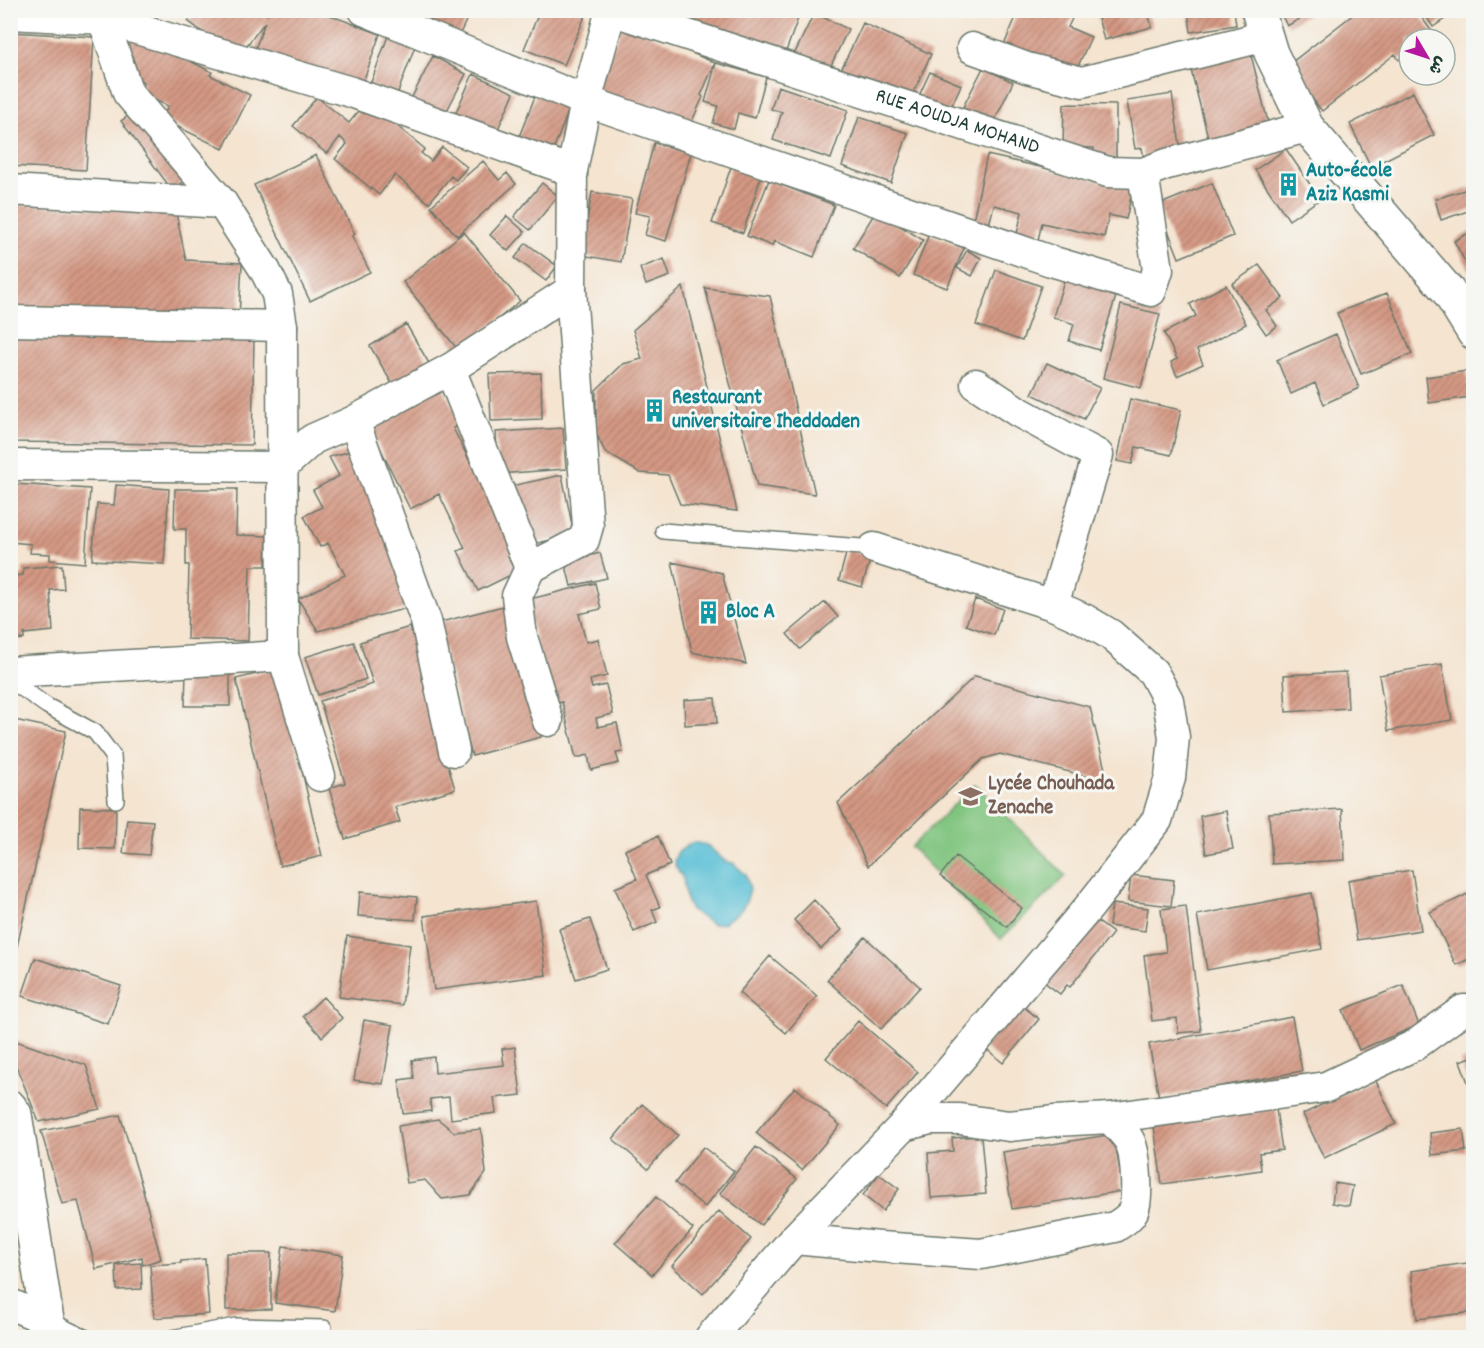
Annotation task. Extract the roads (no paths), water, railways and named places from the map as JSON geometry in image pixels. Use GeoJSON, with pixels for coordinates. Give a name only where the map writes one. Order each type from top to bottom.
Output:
{"type":"FeatureCollection","features":[{"type":"Feature","properties":{"kind":"street"},"geometry":{"type":"LineString","coordinates":[[364,10],[586,101],[1051,261],[1151,291],[1158,270],[1143,173]]}},
{"type":"Feature","properties":{"kind":"street"},"geometry":{"type":"LineString","coordinates":[[548,721],[522,637],[517,596],[530,568],[584,540],[588,526],[571,290],[572,171],[586,101],[611,10]]}},
{"type":"Feature","properties":{"kind":"street","name":"RUE AOUDJA MOHAND"},"geometry":{"type":"LineString","coordinates":[[611,10],[1108,172],[1143,173],[1307,127]]}},
{"type":"Feature","properties":{"kind":"street"},"geometry":{"type":"LineString","coordinates":[[10,14],[101,15],[351,92],[572,171]]}},
{"type":"Feature","properties":{"kind":"street"},"geometry":{"type":"LineString","coordinates":[[101,15],[128,93],[222,203],[265,270],[277,294],[282,326],[283,656],[320,776]]}},
{"type":"Feature","properties":{"kind":"street"},"geometry":{"type":"LineString","coordinates":[[972,48],[1027,68],[1082,82],[1262,23],[1271,53],[1307,127],[1448,291],[1473,333]]}},
{"type":"Feature","properties":{"kind":"street"},"geometry":{"type":"LineString","coordinates":[[10,190],[222,203]]}},
{"type":"Feature","properties":{"kind":"street"},"geometry":{"type":"LineString","coordinates":[[10,465],[282,467],[313,439],[354,421],[450,369],[571,290]]}},
{"type":"Feature","properties":{"kind":"street"},"geometry":{"type":"LineString","coordinates":[[10,321],[282,326]]}},
{"type":"Feature","properties":{"kind":"street"},"geometry":{"type":"LineString","coordinates":[[450,369],[530,568]]}},
{"type":"Feature","properties":{"kind":"street"},"geometry":{"type":"LineString","coordinates":[[976,384],[1017,411],[1098,455],[1053,605]]}},
{"type":"Feature","properties":{"kind":"street"},"geometry":{"type":"LineString","coordinates":[[354,421],[426,621],[454,751]]}},
{"type":"Feature","properties":{"kind":"street"},"geometry":{"type":"LineString","coordinates":[[710,1338],[794,1239],[903,1126],[1089,908],[1157,820],[1170,778],[1174,737],[1168,700],[1153,672],[1111,635],[1084,619],[1053,605],[874,548]]}},
{"type":"Feature","properties":{"kind":"street"},"geometry":{"type":"LineString","coordinates":[[10,672],[283,656]]}},
{"type":"Feature","properties":{"kind":"street"},"geometry":{"type":"LineString","coordinates":[[903,1126],[930,1119],[960,1119],[1009,1126],[1110,1118],[1326,1087],[1415,1045],[1463,1010],[1473,1010]]}},
{"type":"Feature","properties":{"kind":"street"},"geometry":{"type":"LineString","coordinates":[[10,1107],[15,1114],[56,1332]]}},
{"type":"Feature","properties":{"kind":"street"},"geometry":{"type":"LineString","coordinates":[[794,1239],[981,1254],[1115,1227],[1127,1219],[1134,1209],[1136,1177],[1135,1156],[1129,1140],[1110,1118]]}},
{"type":"Feature","properties":{"kind":"street"},"geometry":{"type":"LineString","coordinates":[[10,1304],[56,1332]]}},
{"type":"Feature","properties":{"kind":"lane"},"geometry":{"type":"LineString","coordinates":[[663,531],[874,548]]}},
{"type":"Feature","properties":{"kind":"lane"},"geometry":{"type":"LineString","coordinates":[[10,680],[47,706],[95,732],[113,756],[116,800]]}},
{"type":"Feature","properties":{"kind":"lane"},"geometry":{"type":"LineString","coordinates":[[171,1338],[236,1326],[324,1328]]}},
{"type":"Feature","properties":{"kind":"lane"},"geometry":{"type":"LineString","coordinates":[[56,1332],[86,1338]]}},
{"type":"Feature","properties":{"kind":"water"},"geometry":{"type":"Polygon","coordinates":[[[692,843],[708,846],[746,875],[750,889],[746,902],[741,910],[724,923],[712,924],[691,910],[686,900],[683,878],[674,860],[678,852],[692,843]]]}},
{"type":"Feature","properties":{"kind":"place","name":"Auto-école Aziz Kasmi"},"geometry":{"type":"Point","coordinates":[1288,184]}},
{"type":"Feature","properties":{"kind":"place","name":"Restaurant universitaire Iheddaden"},"geometry":{"type":"Point","coordinates":[654,411]}},
{"type":"Feature","properties":{"kind":"place","name":"Bloc A"},"geometry":{"type":"Point","coordinates":[708,613]}},
{"type":"Feature","properties":{"kind":"place","name":"Lycée Chouhada Zenache"},"geometry":{"type":"Point","coordinates":[970,797]}}]}
